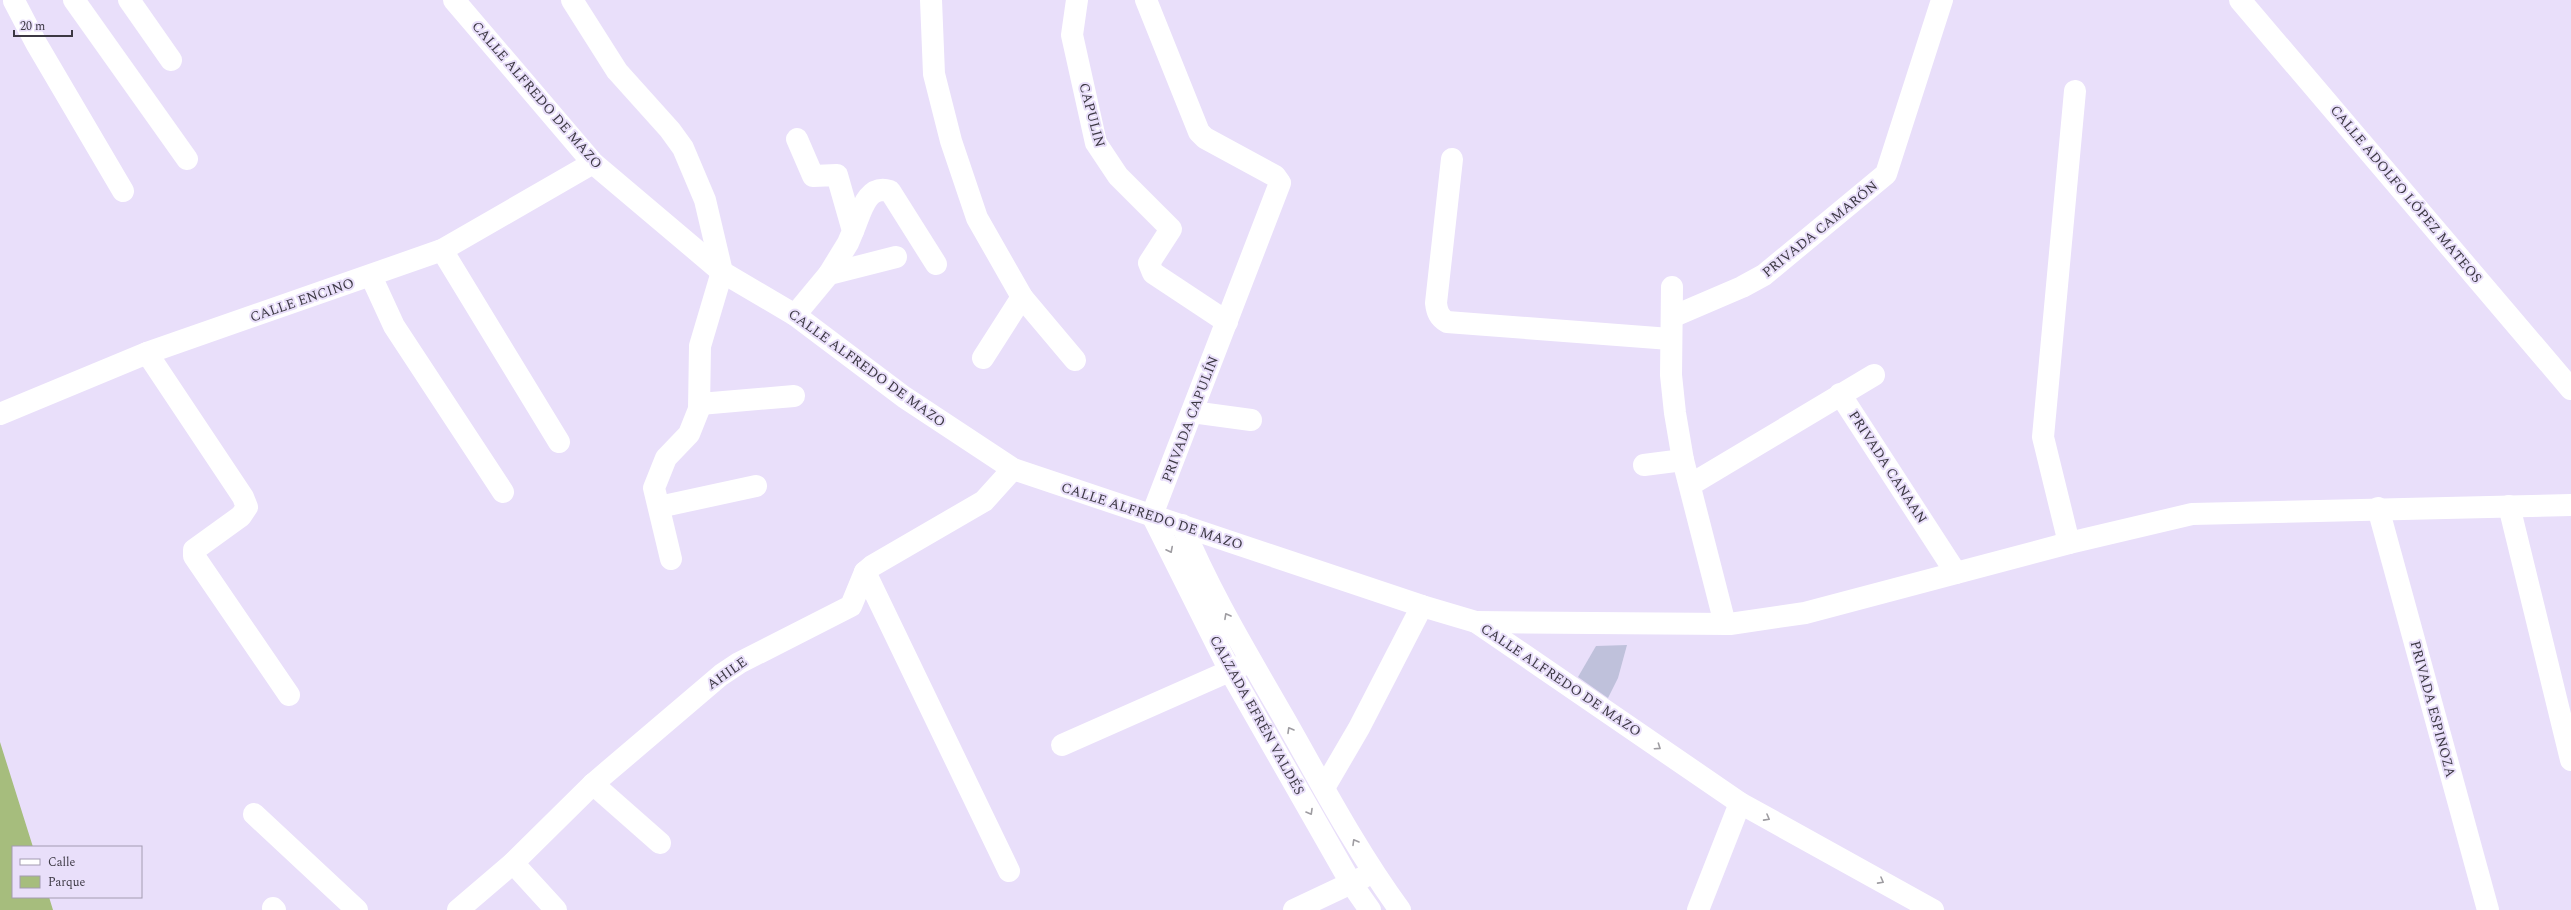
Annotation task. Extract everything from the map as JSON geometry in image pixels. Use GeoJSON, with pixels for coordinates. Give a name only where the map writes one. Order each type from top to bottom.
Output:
{"type":"FeatureCollection","features":[{"type":"Feature","properties":{"kind":"street"},"geometry":{"type":"LineString","coordinates":[[74,0],[187,159]]}},
{"type":"Feature","properties":{"kind":"street"},"geometry":{"type":"LineString","coordinates":[[129,0],[171,60]]}},
{"type":"Feature","properties":{"kind":"street","name":"CALLE ALFREDO DE MAZO"},"geometry":{"type":"LineString","coordinates":[[454,0],[594,163],[722,272],[795,315],[904,397],[1013,469],[1422,606],[1476,622],[1740,803],[1933,910]]}},
{"type":"Feature","properties":{"kind":"street"},"geometry":{"type":"LineString","coordinates":[[572,0],[617,71],[670,130],[683,148],[705,200],[722,272],[700,346],[700,404],[690,432],[664,462],[654,488],[671,559]]}},
{"type":"Feature","properties":{"kind":"street"},"geometry":{"type":"LineString","coordinates":[[931,0],[934,74],[951,141],[977,218],[1022,297],[1075,360]]}},
{"type":"Feature","properties":{"kind":"street","name":"CAPULIN"},"geometry":{"type":"LineString","coordinates":[[1077,0],[1072,35],[1096,143],[1118,176],[1171,229],[1149,263],[1151,271],[1227,322]]}},
{"type":"Feature","properties":{"kind":"street","name":"PRIVADA CAPULÍN"},"geometry":{"type":"LineString","coordinates":[[1146,0],[1199,132],[1205,138],[1280,180],[1280,187],[1152,515]]}},
{"type":"Feature","properties":{"kind":"street","name":"PRIVADA CAMARÓN"},"geometry":{"type":"LineString","coordinates":[[1672,317],[1742,287],[1768,273],[1886,174],[1942,0]]}},
{"type":"Feature","properties":{"kind":"street","name":"CALLE ADOLFO LÓPEZ MATEOS"},"geometry":{"type":"LineString","coordinates":[[2240,0],[2571,389]]}},
{"type":"Feature","properties":{"kind":"street"},"geometry":{"type":"LineString","coordinates":[[10,1],[123,191]]}},
{"type":"Feature","properties":{"kind":"street"},"geometry":{"type":"LineString","coordinates":[[2069,543],[2043,437],[2075,91]]}},
{"type":"Feature","properties":{"kind":"street"},"geometry":{"type":"LineString","coordinates":[[797,139],[813,176],[837,175],[853,231]]}},
{"type":"Feature","properties":{"kind":"street"},"geometry":{"type":"LineString","coordinates":[[1452,159],[1436,303],[1438,315],[1442,319],[1447,322],[1670,339]]}},
{"type":"Feature","properties":{"kind":"street","name":"CALLE ENCINO"},"geometry":{"type":"LineString","coordinates":[[0,414],[147,353],[442,250],[594,163]]}},
{"type":"Feature","properties":{"kind":"street"},"geometry":{"type":"LineString","coordinates":[[795,315],[829,274],[848,243],[870,194],[879,189],[890,191],[936,264]]}},
{"type":"Feature","properties":{"kind":"street"},"geometry":{"type":"LineString","coordinates":[[442,250],[559,442]]}},
{"type":"Feature","properties":{"kind":"street"},"geometry":{"type":"LineString","coordinates":[[829,274],[896,256]]}},
{"type":"Feature","properties":{"kind":"street"},"geometry":{"type":"LineString","coordinates":[[371,276],[394,326],[503,492]]}},
{"type":"Feature","properties":{"kind":"street"},"geometry":{"type":"LineString","coordinates":[[1672,287],[1670,339],[1675,413],[1684,460],[1725,624]]}},
{"type":"Feature","properties":{"kind":"street"},"geometry":{"type":"LineString","coordinates":[[982,358],[1022,297]]}},
{"type":"Feature","properties":{"kind":"street"},"geometry":{"type":"LineString","coordinates":[[147,353],[243,497],[247,507],[241,516],[194,550],[194,556],[289,695]]}},
{"type":"Feature","properties":{"kind":"street"},"geometry":{"type":"LineString","coordinates":[[1690,485],[1706,478],[1840,394],[1874,375]]}},
{"type":"Feature","properties":{"kind":"street","name":"PRIVADA CANAAN"},"geometry":{"type":"LineString","coordinates":[[1840,394],[1956,573]]}},
{"type":"Feature","properties":{"kind":"street"},"geometry":{"type":"LineString","coordinates":[[700,404],[794,396]]}},
{"type":"Feature","properties":{"kind":"street"},"geometry":{"type":"LineString","coordinates":[[1192,412],[1251,420]]}},
{"type":"Feature","properties":{"kind":"street"},"geometry":{"type":"LineString","coordinates":[[1644,465],[1684,460]]}},
{"type":"Feature","properties":{"kind":"street"},"geometry":{"type":"LineString","coordinates":[[1009,871],[865,572],[872,566],[984,501],[1013,469]]}},
{"type":"Feature","properties":{"kind":"street"},"geometry":{"type":"LineString","coordinates":[[659,507],[756,486]]}},
{"type":"Feature","properties":{"kind":"street"},"geometry":{"type":"LineString","coordinates":[[1476,622],[1725,624],[1814,612],[2069,543],[2192,514],[2571,504]]}},
{"type":"Feature","properties":{"kind":"street"},"geometry":{"type":"LineString","coordinates":[[2509,506],[2571,760]]}},
{"type":"Feature","properties":{"kind":"street","name":"PRIVADA ESPINOZA"},"geometry":{"type":"LineString","coordinates":[[2378,508],[2488,910]]}},
{"type":"Feature","properties":{"kind":"street","name":"CALZADA EFRÉN VALDÉS"},"geometry":{"type":"LineString","coordinates":[[1152,515],[1230,671],[1351,883],[1370,910]]}},
{"type":"Feature","properties":{"kind":"street","name":"CALZADA EFRÉN VALDÉS"},"geometry":{"type":"LineString","coordinates":[[1182,526],[1199,565],[1251,660],[1372,872],[1400,910]]}},
{"type":"Feature","properties":{"kind":"street","name":"AHILE"},"geometry":{"type":"LineString","coordinates":[[458,910],[513,863],[593,784],[730,668],[851,606],[865,572]]}},
{"type":"Feature","properties":{"kind":"street"},"geometry":{"type":"LineString","coordinates":[[1324,788],[1359,728],[1422,606]]}},
{"type":"Feature","properties":{"kind":"street"},"geometry":{"type":"LineString","coordinates":[[1062,745],[1230,671],[1251,660]]}},
{"type":"Feature","properties":{"kind":"street"},"geometry":{"type":"LineString","coordinates":[[593,784],[660,843]]}},
{"type":"Feature","properties":{"kind":"street"},"geometry":{"type":"LineString","coordinates":[[1698,910],[1740,803]]}},
{"type":"Feature","properties":{"kind":"street"},"geometry":{"type":"LineString","coordinates":[[254,814],[357,910]]}},
{"type":"Feature","properties":{"kind":"street"},"geometry":{"type":"LineString","coordinates":[[513,863],[556,910]]}},
{"type":"Feature","properties":{"kind":"street"},"geometry":{"type":"LineString","coordinates":[[1294,910],[1372,872]]}},
{"type":"Feature","properties":{"kind":"green space"},"geometry":{"type":"Polygon","coordinates":[[[0,742],[33,846],[12,846],[12,898],[49,898],[53,910],[0,910],[0,742]]]}},
{"type":"Feature","properties":{"kind":"building"},"geometry":{"type":"Polygon","coordinates":[[[1627,645],[1618,678],[1608,698],[1578,677],[1596,646],[1627,645]]]}}]}
